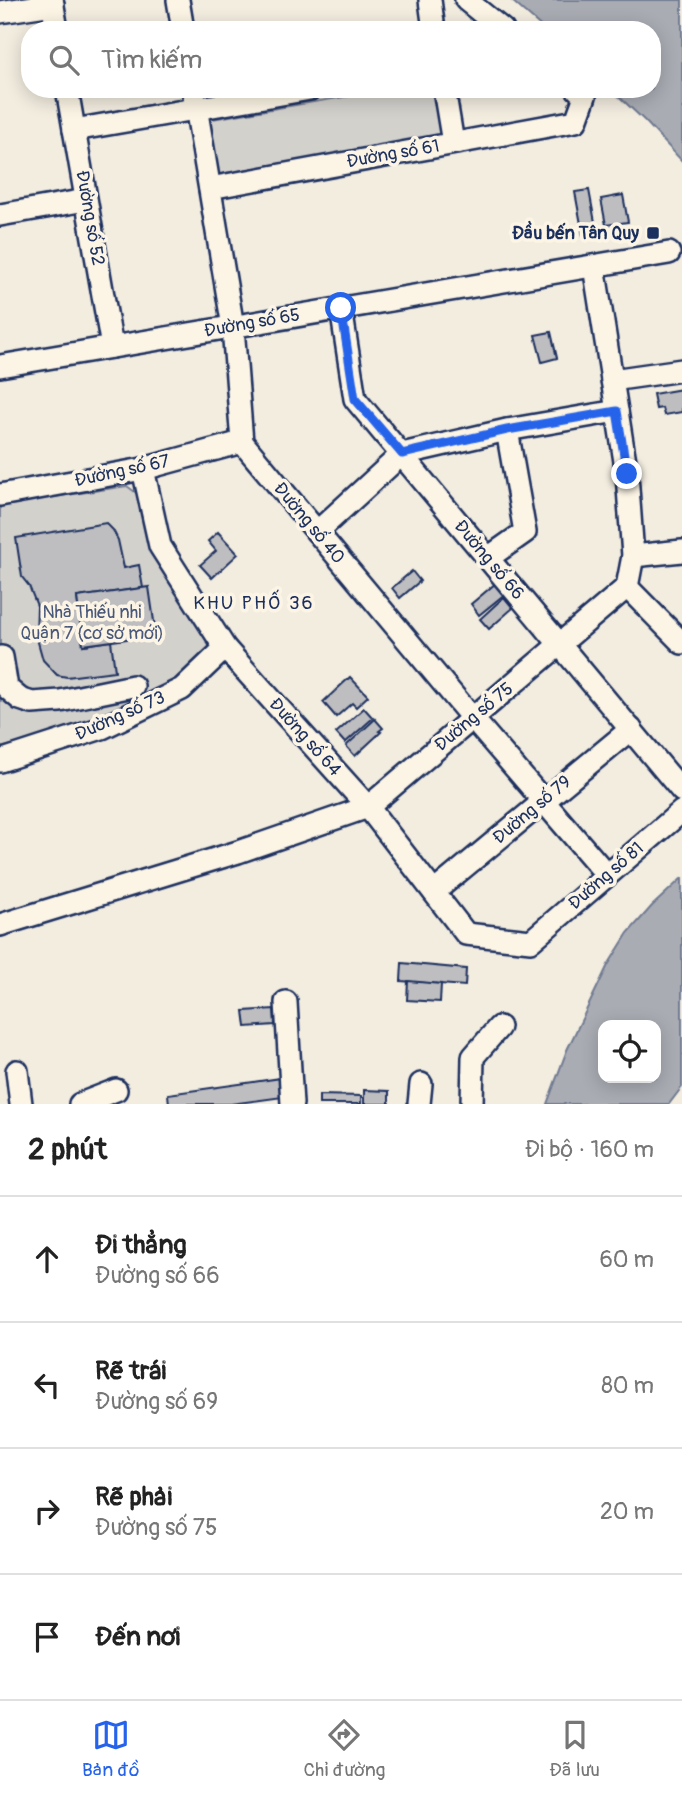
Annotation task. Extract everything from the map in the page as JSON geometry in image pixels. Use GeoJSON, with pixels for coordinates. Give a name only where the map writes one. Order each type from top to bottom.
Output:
{"type":"FeatureCollection","features":[{"type":"Feature","properties":{"kind":"street"},"geometry":{"type":"LineString","coordinates":[[178,0],[182,21]]}},
{"type":"Feature","properties":{"kind":"street"},"geometry":{"type":"LineString","coordinates":[[430,0],[433,21]]}},
{"type":"Feature","properties":{"kind":"street"},"geometry":{"type":"LineString","coordinates":[[466,0],[492,21]]}},
{"type":"Feature","properties":{"kind":"street"},"geometry":{"type":"LineString","coordinates":[[0,12],[52,2],[55,21]]}},
{"type":"Feature","properties":{"kind":"street","name":"Đường số 52"},"geometry":{"type":"LineString","coordinates":[[69,98],[112,347]]}},
{"type":"Feature","properties":{"kind":"street"},"geometry":{"type":"LineString","coordinates":[[446,98],[453,143]]}},
{"type":"Feature","properties":{"kind":"street","name":"Đường số 61"},"geometry":{"type":"LineString","coordinates":[[210,188],[576,121],[584,98]]}},
{"type":"Feature","properties":{"kind":"street"},"geometry":{"type":"LineString","coordinates":[[74,130],[195,99],[233,327],[243,442]]}},
{"type":"Feature","properties":{"kind":"street"},"geometry":{"type":"LineString","coordinates":[[0,215],[86,200]]}},
{"type":"Feature","properties":{"kind":"street","name":"Đường số 65"},"geometry":{"type":"LineString","coordinates":[[0,366],[669,253]]}},
{"type":"Feature","properties":{"kind":"street"},"geometry":{"type":"LineString","coordinates":[[594,266],[627,474],[633,556],[627,587],[682,643]]}},
{"type":"Feature","properties":{"kind":"street","name":"Đường số 66"},"geometry":{"type":"LineString","coordinates":[[341,308],[355,399],[682,791]]}},
{"type":"Feature","properties":{"kind":"street"},"geometry":{"type":"LineString","coordinates":[[612,380],[682,370]]}},
{"type":"Feature","properties":{"kind":"street"},"geometry":{"type":"LineString","coordinates":[[317,532],[402,454],[507,430],[617,411]]}},
{"type":"Feature","properties":{"kind":"street"},"geometry":{"type":"LineString","coordinates":[[488,558],[525,532],[507,430]]}},
{"type":"Feature","properties":{"kind":"street","name":"Đường số 67"},"geometry":{"type":"LineString","coordinates":[[0,495],[143,469],[243,442]]}},
{"type":"Feature","properties":{"kind":"street","name":"Đường số 40"},"geometry":{"type":"LineString","coordinates":[[243,442],[472,719],[607,875]]}},
{"type":"Feature","properties":{"kind":"street","name":"Đường số 64"},"geometry":{"type":"LineString","coordinates":[[143,469],[160,546],[225,648],[368,807],[466,934],[531,941]]}},
{"type":"Feature","properties":{"kind":"street"},"geometry":{"type":"LineString","coordinates":[[633,556],[682,551]]}},
{"type":"Feature","properties":{"kind":"street","name":"Đường số 75"},"geometry":{"type":"LineString","coordinates":[[0,925],[238,852],[368,807],[627,587]]}},
{"type":"Feature","properties":{"kind":"street","name":"Đường số 73"},"geometry":{"type":"LineString","coordinates":[[0,761],[102,728],[182,688],[225,648]]}},
{"type":"Feature","properties":{"kind":"street"},"geometry":{"type":"LineString","coordinates":[[0,657],[8,688],[20,699],[32,704],[134,686]]}},
{"type":"Feature","properties":{"kind":"street","name":"Đường số 79"},"geometry":{"type":"LineString","coordinates":[[434,892],[631,729]]}},
{"type":"Feature","properties":{"kind":"street","name":"Đường số 81"},"geometry":{"type":"LineString","coordinates":[[531,941],[682,810]]}},
{"type":"Feature","properties":{"kind":"street"},"geometry":{"type":"LineString","coordinates":[[286,1002],[292,1104]]}},
{"type":"Feature","properties":{"kind":"street"},"geometry":{"type":"LineString","coordinates":[[472,1104],[473,1057],[499,1027]]}},
{"type":"Feature","properties":{"kind":"street"},"geometry":{"type":"LineString","coordinates":[[17,1071],[21,1104]]}},
{"type":"Feature","properties":{"kind":"street"},"geometry":{"type":"LineString","coordinates":[[80,1104],[116,1090]]}},
{"type":"Feature","properties":{"kind":"green space"},"geometry":{"type":"Polygon","coordinates":[[[338,98],[436,98],[441,136],[214,175],[206,120],[338,98]]]}},
{"type":"Feature","properties":{"kind":"green space","name":"Nhà Thiếu nhi Quận 7 (cơ sở mới)"},"geometry":{"type":"Polygon","coordinates":[[[127,486],[143,498],[211,646],[207,657],[159,694],[87,726],[0,747],[0,505],[127,486]]]}},
{"type":"Feature","properties":{"kind":"shaded area"},"geometry":{"type":"Polygon","coordinates":[[[511,0],[682,0],[682,161],[621,98],[661,98],[661,21],[535,21],[511,0]]]}},
{"type":"Feature","properties":{"kind":"shaded area"},"geometry":{"type":"Polygon","coordinates":[[[682,878],[682,1087],[669,1104],[547,1104],[567,1050],[608,965],[628,933],[682,878]]]}},
{"type":"Feature","properties":{"kind":"building"},"geometry":{"type":"Polygon","coordinates":[[[589,190],[597,233],[583,235],[575,192],[589,190]]]}},
{"type":"Feature","properties":{"kind":"building"},"geometry":{"type":"Polygon","coordinates":[[[623,195],[628,222],[606,225],[601,199],[623,195]]]}},
{"type":"Feature","properties":{"kind":"building"},"geometry":{"type":"Polygon","coordinates":[[[551,332],[557,358],[542,362],[535,335],[551,332]]]}},
{"type":"Feature","properties":{"kind":"building"},"geometry":{"type":"Polygon","coordinates":[[[682,389],[682,412],[664,415],[662,408],[656,409],[653,394],[682,389]]]}},
{"type":"Feature","properties":{"kind":"building"},"geometry":{"type":"Polygon","coordinates":[[[106,523],[118,540],[124,568],[139,565],[143,588],[77,597],[83,645],[111,641],[115,671],[67,677],[57,675],[43,660],[36,635],[37,606],[22,577],[16,538],[106,523]]]}},
{"type":"Feature","properties":{"kind":"building"},"geometry":{"type":"Polygon","coordinates":[[[218,532],[238,554],[212,578],[200,565],[216,551],[208,541],[218,532]]]}},
{"type":"Feature","properties":{"kind":"building"},"geometry":{"type":"Polygon","coordinates":[[[412,571],[420,581],[400,598],[392,588],[412,571]]]}},
{"type":"Feature","properties":{"kind":"building"},"geometry":{"type":"Polygon","coordinates":[[[502,578],[511,589],[479,615],[471,604],[502,578]]]}},
{"type":"Feature","properties":{"kind":"building"},"geometry":{"type":"Polygon","coordinates":[[[149,587],[156,635],[83,645],[77,597],[149,587]]]}},
{"type":"Feature","properties":{"kind":"building"},"geometry":{"type":"Polygon","coordinates":[[[504,597],[513,608],[489,629],[480,619],[504,597]]]}},
{"type":"Feature","properties":{"kind":"building"},"geometry":{"type":"Polygon","coordinates":[[[350,677],[368,696],[356,707],[352,703],[336,717],[323,702],[350,677]]]}},
{"type":"Feature","properties":{"kind":"building"},"geometry":{"type":"Polygon","coordinates":[[[364,708],[373,718],[345,743],[336,733],[364,708]]]}},
{"type":"Feature","properties":{"kind":"building"},"geometry":{"type":"Polygon","coordinates":[[[375,719],[383,728],[379,731],[381,732],[355,756],[346,746],[375,719]]]}},
{"type":"Feature","properties":{"kind":"building"},"geometry":{"type":"Polygon","coordinates":[[[402,963],[466,969],[465,986],[401,981],[402,963]]]}},
{"type":"Feature","properties":{"kind":"building"},"geometry":{"type":"Polygon","coordinates":[[[408,981],[441,984],[440,1002],[407,1000],[408,981]]]}},
{"type":"Feature","properties":{"kind":"building"},"geometry":{"type":"Polygon","coordinates":[[[274,1009],[275,1025],[246,1027],[244,1011],[274,1009]]]}},
{"type":"Feature","properties":{"kind":"building"},"geometry":{"type":"Polygon","coordinates":[[[281,1078],[283,1097],[231,1104],[169,1104],[168,1094],[281,1078]]]}},
{"type":"Feature","properties":{"kind":"building"},"geometry":{"type":"Polygon","coordinates":[[[364,1090],[389,1091],[389,1104],[364,1104],[364,1090]]]}},
{"type":"Feature","properties":{"kind":"building"},"geometry":{"type":"Polygon","coordinates":[[[319,1095],[361,1096],[361,1104],[319,1104],[319,1095]]]}},
{"type":"Feature","properties":{"kind":"place","name":"Đầu bến Tân Quy"},"geometry":{"type":"Point","coordinates":[653,233]}},
{"type":"Feature","properties":{"kind":"district","name":"KHU PHỐ 36"},"geometry":{"type":"Point","coordinates":[254,603]}},
{"type":"Feature","properties":{"kind":"route"},"geometry":{"type":"LineString","coordinates":[[341,308],[355,399],[402,454],[507,430],[617,411],[627,474]]}}]}
